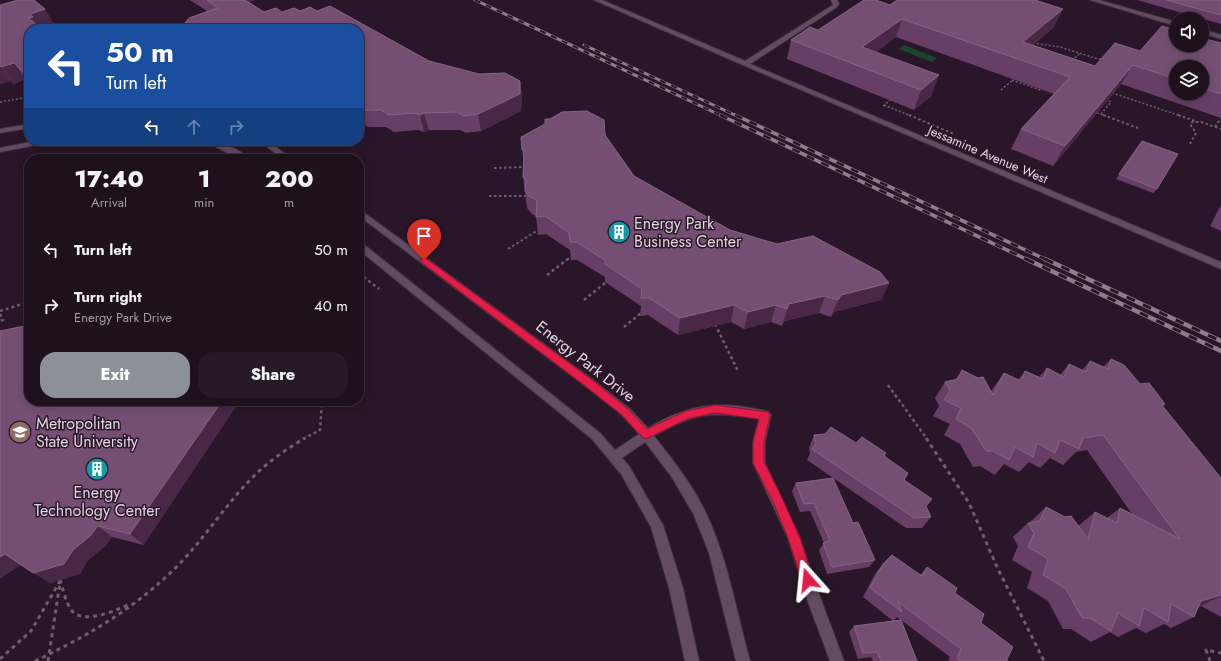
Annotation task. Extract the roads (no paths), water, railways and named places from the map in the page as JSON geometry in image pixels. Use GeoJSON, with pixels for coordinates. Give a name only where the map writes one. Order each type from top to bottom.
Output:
{"type":"FeatureCollection","features":[{"type":"Feature","properties":{"kind":"street","name":"Jessamine Avenue West"},"geometry":{"type":"LineString","coordinates":[[598,0],[744,64],[1221,266]]}},
{"type":"Feature","properties":{"kind":"street"},"geometry":{"type":"LineString","coordinates":[[1093,0],[1169,22]]}},
{"type":"Feature","properties":{"kind":"street"},"geometry":{"type":"LineString","coordinates":[[744,64],[835,6],[835,1]]}},
{"type":"Feature","properties":{"kind":"street"},"geometry":{"type":"LineString","coordinates":[[1209,33],[1221,37]]}},
{"type":"Feature","properties":{"kind":"street"},"geometry":{"type":"LineString","coordinates":[[0,131],[24,127]]}},
{"type":"Feature","properties":{"kind":"street"},"geometry":{"type":"LineString","coordinates":[[0,150],[24,145]]}},
{"type":"Feature","properties":{"kind":"street"},"geometry":{"type":"LineString","coordinates":[[221,146],[236,154]]}},
{"type":"Feature","properties":{"kind":"street"},"geometry":{"type":"LineString","coordinates":[[269,146],[281,154]]}},
{"type":"Feature","properties":{"kind":"street","name":"Energy Park Drive"},"geometry":{"type":"LineString","coordinates":[[364,216],[588,382],[626,412],[646,434],[675,472],[698,510],[714,553],[743,661]]}},
{"type":"Feature","properties":{"kind":"street"},"geometry":{"type":"LineString","coordinates":[[364,249],[596,436],[625,470],[657,525],[676,588],[692,661]]}},
{"type":"Feature","properties":{"kind":"street"},"geometry":{"type":"LineString","coordinates":[[614,457],[646,434],[686,415],[715,409],[765,415],[758,442],[759,463],[794,538],[812,594],[837,661]]}},
{"type":"Feature","properties":{"kind":"railway"},"geometry":{"type":"LineString","coordinates":[[475,0],[722,116]]}},
{"type":"Feature","properties":{"kind":"railway"},"geometry":{"type":"LineString","coordinates":[[584,45],[737,116]]}},
{"type":"Feature","properties":{"kind":"railway"},"geometry":{"type":"LineString","coordinates":[[720,115],[1028,260]]}},
{"type":"Feature","properties":{"kind":"railway"},"geometry":{"type":"LineString","coordinates":[[735,115],[1047,260]]}},
{"type":"Feature","properties":{"kind":"railway"},"geometry":{"type":"LineString","coordinates":[[1026,259],[1221,351]]}},
{"type":"Feature","properties":{"kind":"railway"},"geometry":{"type":"LineString","coordinates":[[1045,259],[1221,341]]}},
{"type":"Feature","properties":{"kind":"place","name":"Energy Park Business Center"},"geometry":{"type":"Point","coordinates":[619,232]}},
{"type":"Feature","properties":{"kind":"place","name":"Metropolitan State University"},"geometry":{"type":"Point","coordinates":[20,432]}},
{"type":"Feature","properties":{"kind":"place","name":"Energy Technology Center"},"geometry":{"type":"Point","coordinates":[97,469]}}]}
